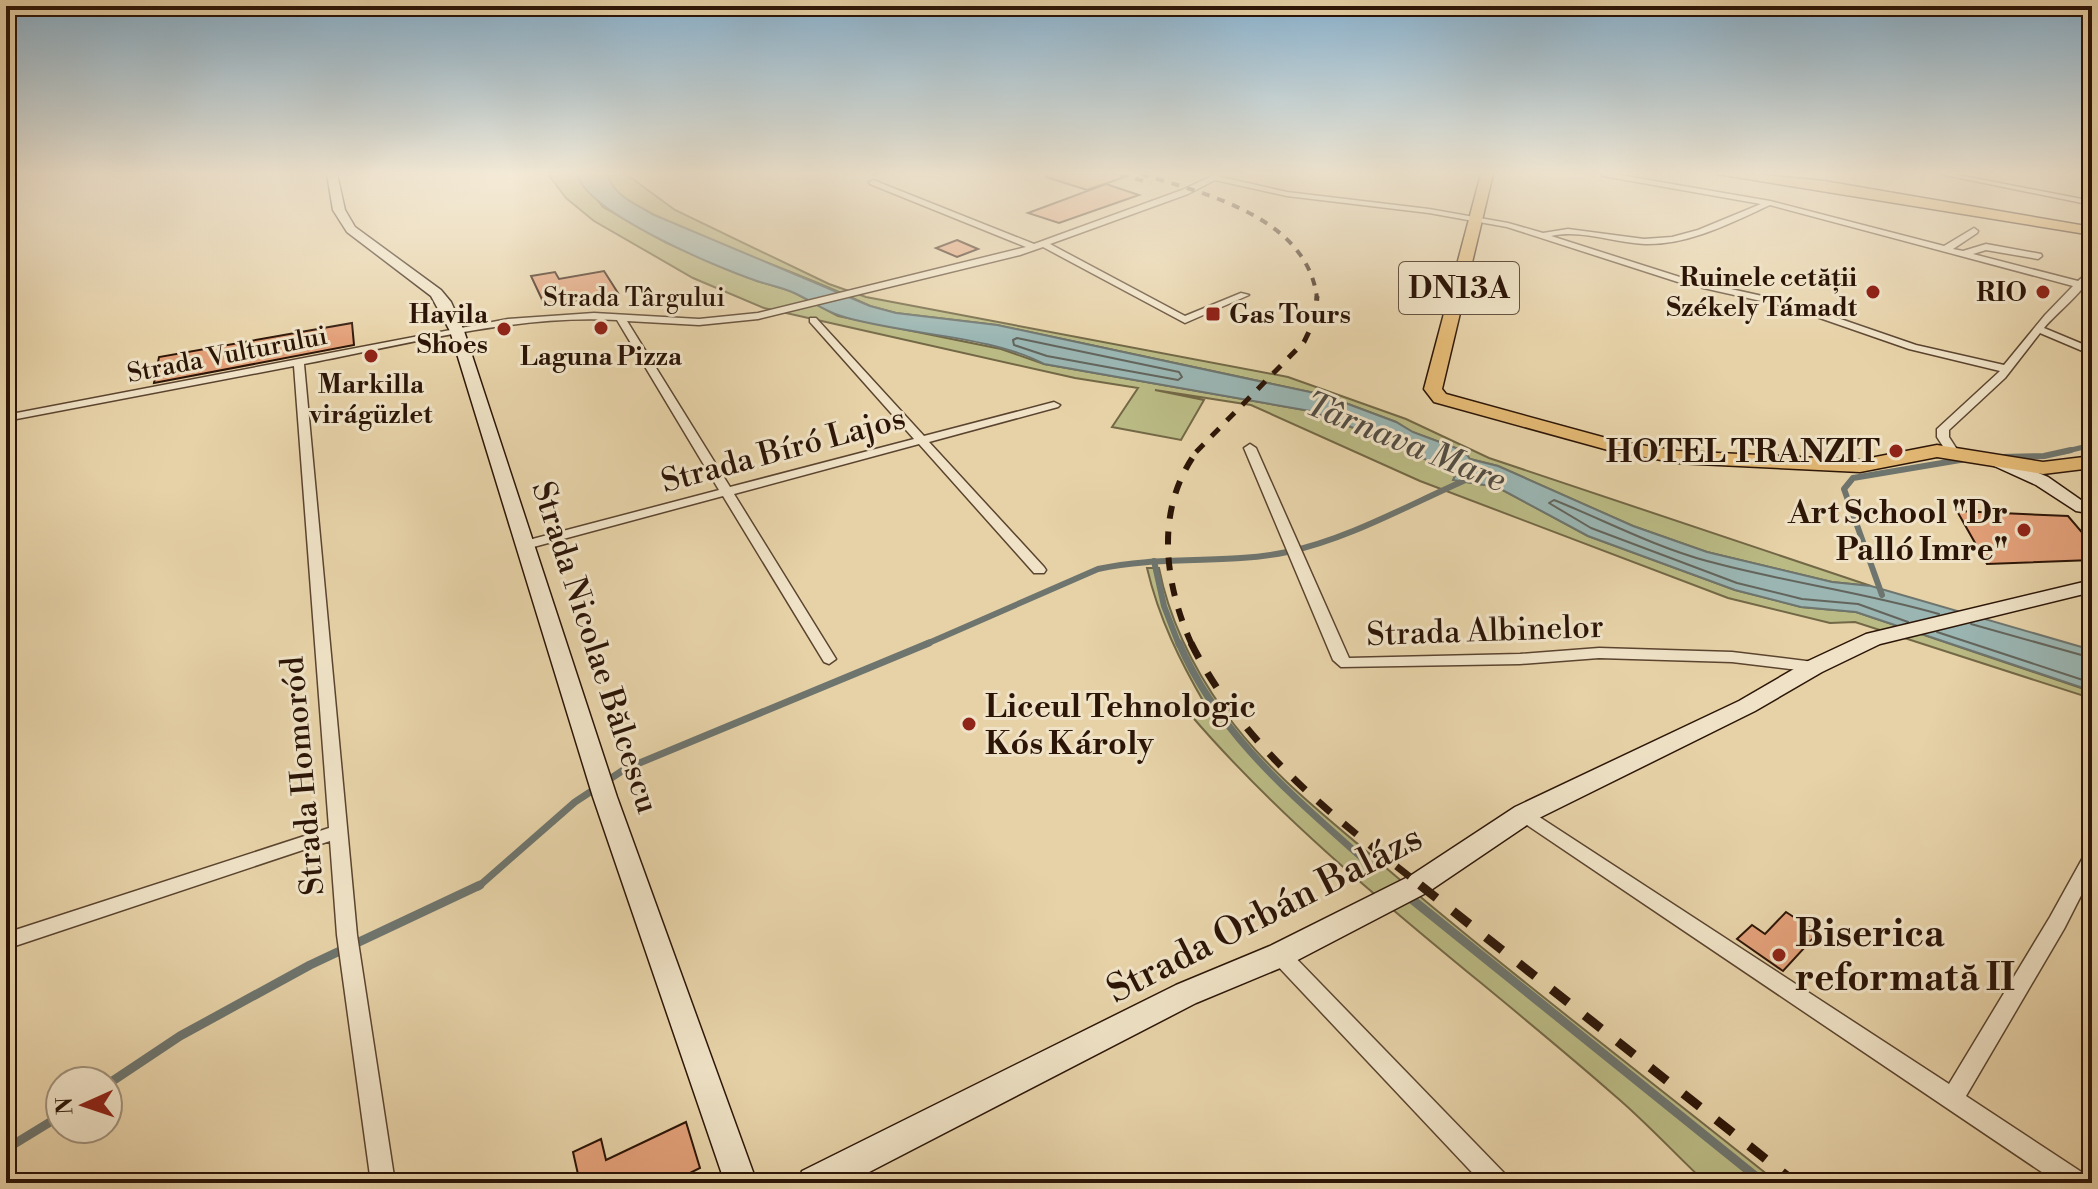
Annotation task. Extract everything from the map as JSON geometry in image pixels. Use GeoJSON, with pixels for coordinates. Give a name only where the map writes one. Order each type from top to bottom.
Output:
{"type":"FeatureCollection","features":[{"type":"Feature","properties":{"kind":"main road","name":"Strada Nicolae Bălcescu"},"geometry":{"type":"LineString","coordinates":[[352,229],[436,293],[444,302],[457,331],[601,784],[741,1183]]}},
{"type":"Feature","properties":{"kind":"main road","name":"DN13A"},"geometry":{"type":"LineString","coordinates":[[1475,229],[1439,359],[1433,389],[1440,398],[1647,453],[1821,466],[1860,466],[1923,452],[1961,453],[2051,475],[2092,462]]}},
{"type":"Feature","properties":{"kind":"main road"},"geometry":{"type":"LineString","coordinates":[[2051,475],[2087,512]]}},
{"type":"Feature","properties":{"kind":"main road","name":"Strada Orbán Balázs"},"geometry":{"type":"LineString","coordinates":[[814,1183],[1186,994],[1280,955],[1419,884],[1524,814],[1747,706],[1814,667],[1873,639],[2092,586]]}},
{"type":"Feature","properties":{"kind":"street"},"geometry":{"type":"LineString","coordinates":[[996,229],[1039,246],[1185,320],[1244,295]]}},
{"type":"Feature","properties":{"kind":"street","name":"Strada Târgului"},"geometry":{"type":"LineString","coordinates":[[457,331],[539,318],[620,317],[710,322],[801,307],[890,286],[1039,246],[1081,229]]}},
{"type":"Feature","properties":{"kind":"street"},"geometry":{"type":"LineString","coordinates":[[1524,229],[1684,281],[1777,301],[1913,347],[2006,369]]}},
{"type":"Feature","properties":{"kind":"street"},"geometry":{"type":"LineString","coordinates":[[1546,235],[1562,229]]}},
{"type":"Feature","properties":{"kind":"street"},"geometry":{"type":"LineString","coordinates":[[1566,229],[1630,242],[1690,236],[1706,229]]}},
{"type":"Feature","properties":{"kind":"street"},"geometry":{"type":"LineString","coordinates":[[1871,229],[2079,287]]}},
{"type":"Feature","properties":{"kind":"street"},"geometry":{"type":"LineString","coordinates":[[1946,249],[1974,231]]}},
{"type":"Feature","properties":{"kind":"street"},"geometry":{"type":"LineString","coordinates":[[1870,237],[2079,287]]}},
{"type":"Feature","properties":{"kind":"street"},"geometry":{"type":"LineString","coordinates":[[1963,254],[1986,247],[2038,256]]}},
{"type":"Feature","properties":{"kind":"street"},"geometry":{"type":"LineString","coordinates":[[1961,453],[1943,437],[1943,429],[2006,369],[2038,329],[2092,272]]}},
{"type":"Feature","properties":{"kind":"street"},"geometry":{"type":"LineString","coordinates":[[620,317],[829,659]]}},
{"type":"Feature","properties":{"kind":"street"},"geometry":{"type":"LineString","coordinates":[[813,320],[925,440],[1039,570]]}},
{"type":"Feature","properties":{"kind":"street"},"geometry":{"type":"LineString","coordinates":[[2038,329],[2092,352]]}},
{"type":"Feature","properties":{"kind":"street","name":"Strada Vulturului"},"geometry":{"type":"LineString","coordinates":[[6,418],[457,331]]}},
{"type":"Feature","properties":{"kind":"street","name":"Strada Homoród"},"geometry":{"type":"LineString","coordinates":[[299,363],[348,944],[383,1183]]}},
{"type":"Feature","properties":{"kind":"street","name":"Strada Bíró Lajos"},"geometry":{"type":"LineString","coordinates":[[526,545],[729,494],[1054,405]]}},
{"type":"Feature","properties":{"kind":"street","name":"Strada Albinelor"},"geometry":{"type":"LineString","coordinates":[[1250,448],[1296,549],[1341,660],[1346,663],[1628,653],[1732,657],[1814,667]]}},
{"type":"Feature","properties":{"kind":"street"},"geometry":{"type":"LineString","coordinates":[[1524,814],[2078,1183]]}},
{"type":"Feature","properties":{"kind":"street"},"geometry":{"type":"LineString","coordinates":[[6,941],[340,831]]}},
{"type":"Feature","properties":{"kind":"street"},"geometry":{"type":"LineString","coordinates":[[1952,1099],[2057,923],[2092,857]]}},
{"type":"Feature","properties":{"kind":"street"},"geometry":{"type":"LineString","coordinates":[[1280,955],[1498,1183]]}},
{"type":"Feature","properties":{"kind":"green space"},"geometry":{"type":"Polygon","coordinates":[[[609,229],[643,229],[667,243],[757,281],[791,291],[838,316],[1001,349],[1044,364],[1310,411],[1405,448],[1455,476],[1454,480],[1497,487],[1588,536],[1735,590],[1801,607],[1856,612],[2090,691],[2084,696],[1855,622],[1830,623],[1728,598],[1420,481],[1251,405],[1155,390],[1204,400],[1181,440],[1112,427],[1138,388],[1075,378],[764,308],[693,278],[609,229]]]}},
{"type":"Feature","properties":{"kind":"green space"},"geometry":{"type":"Polygon","coordinates":[[[685,229],[716,229],[829,284],[866,297],[1288,377],[1406,419],[1489,458],[1871,586],[1832,582],[1707,552],[1633,526],[1498,466],[1470,459],[1464,451],[1412,432],[1396,422],[1324,395],[997,325],[896,313],[870,306],[685,229]]]}},
{"type":"Feature","properties":{"kind":"green space"},"geometry":{"type":"Polygon","coordinates":[[[1147,568],[1159,568],[1176,625],[1213,695],[1241,733],[1279,775],[1482,948],[1778,1183],[1706,1183],[1626,1105],[1394,911],[1288,816],[1189,713],[1206,706],[1171,639],[1147,568]]]}},
{"type":"Feature","properties":{"kind":"water","name":"Târnava Mare"},"geometry":{"type":"Polygon","coordinates":[[[642,229],[689,229],[870,306],[896,313],[997,325],[1324,395],[1396,422],[1413,432],[1464,451],[1470,459],[1498,466],[1633,526],[1707,552],[1832,582],[1871,586],[2092,650],[2092,691],[1856,612],[1801,607],[1735,590],[1588,536],[1497,487],[1453,480],[1455,476],[1405,448],[1310,411],[1044,364],[998,347],[841,316],[792,292],[738,274],[642,229]]]}},
{"type":"Feature","properties":{"kind":"building"},"geometry":{"type":"Polygon","coordinates":[[[957,240],[978,249],[957,257],[936,248],[957,240]]]}},
{"type":"Feature","properties":{"kind":"building"},"geometry":{"type":"Polygon","coordinates":[[[604,271],[618,293],[545,306],[531,276],[555,272],[559,279],[604,271]]]}},
{"type":"Feature","properties":{"kind":"building"},"geometry":{"type":"Polygon","coordinates":[[[352,323],[354,345],[154,383],[159,357],[352,323]]]}},
{"type":"Feature","properties":{"kind":"building","name":"Art School \"Dr Palló Imre\""},"geometry":{"type":"Polygon","coordinates":[[[1957,511],[2068,516],[2092,544],[2092,560],[1987,564],[1957,511]]]}},
{"type":"Feature","properties":{"kind":"building","name":"Biserica reformată II"},"geometry":{"type":"Polygon","coordinates":[[[1786,912],[1818,933],[1783,971],[1737,939],[1752,925],[1765,934],[1786,912]]]}},
{"type":"Feature","properties":{"kind":"building"},"geometry":{"type":"Polygon","coordinates":[[[686,1122],[700,1168],[670,1183],[580,1183],[573,1152],[601,1139],[606,1160],[686,1122]]]}},
{"type":"Feature","properties":{"kind":"waterway"},"geometry":{"type":"LineString","coordinates":[[2063,452],[2092,445]]}},
{"type":"Feature","properties":{"kind":"waterway"},"geometry":{"type":"LineString","coordinates":[[2001,457],[2044,456],[2071,450]]}},
{"type":"Feature","properties":{"kind":"waterway"},"geometry":{"type":"LineString","coordinates":[[1882,595],[1844,489],[1853,478],[1966,459]]}},
{"type":"Feature","properties":{"kind":"waterway","name":"Târnava Mare"},"geometry":{"type":"LineString","coordinates":[[1154,562],[1264,556],[1310,546],[1356,530],[1468,479]]}},
{"type":"Feature","properties":{"kind":"waterway"},"geometry":{"type":"LineString","coordinates":[[924,645],[1098,569],[1154,562]]}},
{"type":"Feature","properties":{"kind":"waterway"},"geometry":{"type":"LineString","coordinates":[[1154,562],[1164,606],[1179,645]]}},
{"type":"Feature","properties":{"kind":"waterway"},"geometry":{"type":"LineString","coordinates":[[478,887],[575,802],[625,769],[929,643]]}},
{"type":"Feature","properties":{"kind":"waterway"},"geometry":{"type":"LineString","coordinates":[[1179,643],[1216,708],[1262,765],[1371,866]]}},
{"type":"Feature","properties":{"kind":"waterway"},"geometry":{"type":"LineString","coordinates":[[124,1073],[180,1036],[310,965],[480,885]]}},
{"type":"Feature","properties":{"kind":"waterway"},"geometry":{"type":"LineString","coordinates":[[1409,897],[1764,1183]]}},
{"type":"Feature","properties":{"kind":"waterway"},"geometry":{"type":"LineString","coordinates":[[6,1149],[44,1126]]}},
{"type":"Feature","properties":{"kind":"railway"},"geometry":{"type":"LineString","coordinates":[[1276,229],[1294,247],[1309,270],[1317,298]]}},
{"type":"Feature","properties":{"kind":"railway"},"geometry":{"type":"LineString","coordinates":[[1196,452],[1304,342],[1315,319],[1317,298]]}},
{"type":"Feature","properties":{"kind":"railway"},"geometry":{"type":"LineString","coordinates":[[1192,644],[1175,597],[1168,546],[1169,521],[1175,496],[1184,472],[1198,450]]}},
{"type":"Feature","properties":{"kind":"railway"},"geometry":{"type":"LineString","coordinates":[[1192,644],[1237,715],[1293,778],[1356,834],[1423,887]]}},
{"type":"Feature","properties":{"kind":"railway"},"geometry":{"type":"LineString","coordinates":[[1420,885],[1796,1183]]}},
{"type":"Feature","properties":{"kind":"place","name":"Ruinele cetății Székely Támadt"},"geometry":{"type":"Point","coordinates":[1873,292]}},
{"type":"Feature","properties":{"kind":"place","name":"RIO"},"geometry":{"type":"Point","coordinates":[2043,292]}},
{"type":"Feature","properties":{"kind":"place","name":"Gas Tours"},"geometry":{"type":"Point","coordinates":[1213,314]}},
{"type":"Feature","properties":{"kind":"place","name":"Laguna Pizza"},"geometry":{"type":"Point","coordinates":[601,328]}},
{"type":"Feature","properties":{"kind":"place","name":"Havila Shoes"},"geometry":{"type":"Point","coordinates":[504,329]}},
{"type":"Feature","properties":{"kind":"place","name":"Markilla virágüzlet"},"geometry":{"type":"Point","coordinates":[371,356]}},
{"type":"Feature","properties":{"kind":"place","name":"HOTEL TRANZIT"},"geometry":{"type":"Point","coordinates":[1896,451]}},
{"type":"Feature","properties":{"kind":"place","name":"Art School \"Dr Palló Imre\""},"geometry":{"type":"Point","coordinates":[2024,530]}},
{"type":"Feature","properties":{"kind":"place","name":"Liceul Tehnologic Kós Károly"},"geometry":{"type":"Point","coordinates":[969,724]}},
{"type":"Feature","properties":{"kind":"place","name":"Biserica reformată II"},"geometry":{"type":"Point","coordinates":[1779,955]}}]}
